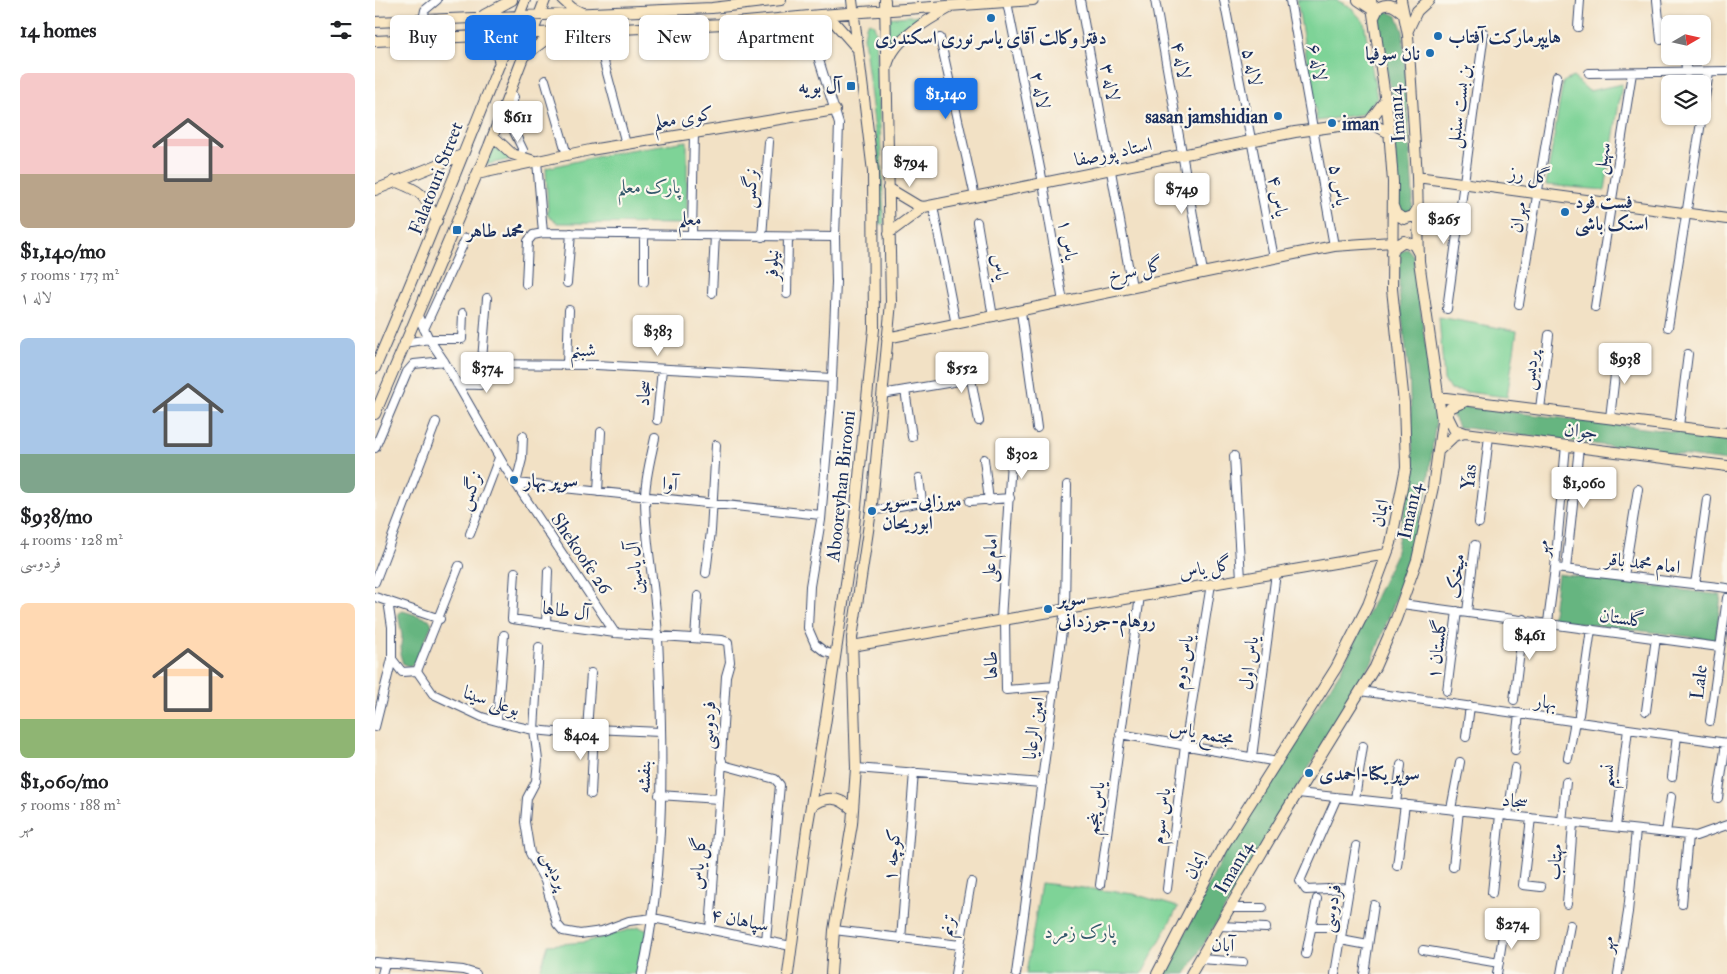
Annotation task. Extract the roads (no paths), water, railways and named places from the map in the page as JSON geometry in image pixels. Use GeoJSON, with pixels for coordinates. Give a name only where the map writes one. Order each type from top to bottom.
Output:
{"type":"FeatureCollection","features":[{"type":"Feature","properties":{"kind":"main road"},"geometry":{"type":"LineString","coordinates":[[483,15],[512,0]]}},
{"type":"Feature","properties":{"kind":"main road","name":"Falatouri Street"},"geometry":{"type":"LineString","coordinates":[[519,15],[525,0]]}},
{"type":"Feature","properties":{"kind":"main road"},"geometry":{"type":"LineString","coordinates":[[536,25],[545,0]]}},
{"type":"Feature","properties":{"kind":"main road"},"geometry":{"type":"LineString","coordinates":[[563,0],[572,8],[583,13]]}},
{"type":"Feature","properties":{"kind":"main road"},"geometry":{"type":"LineString","coordinates":[[536,15],[712,8],[781,0]]}},
{"type":"Feature","properties":{"kind":"main road","name":"Abooreyhan Birooni"},"geometry":{"type":"LineString","coordinates":[[788,974],[811,807],[853,536],[874,329],[873,172],[852,0]]}},
{"type":"Feature","properties":{"kind":"main road","name":"Abooreyhan Birooni"},"geometry":{"type":"LineString","coordinates":[[831,974],[834,930],[853,810],[856,768],[852,646],[871,511],[891,302],[885,0]]}},
{"type":"Feature","properties":{"kind":"main road"},"geometry":{"type":"LineString","coordinates":[[821,15],[1033,0]]}},
{"type":"Feature","properties":{"kind":"main road"},"geometry":{"type":"LineString","coordinates":[[1358,0],[1373,9],[1385,4],[1392,4],[1404,14]]}},
{"type":"Feature","properties":{"kind":"main road","name":"Iman14"},"geometry":{"type":"LineString","coordinates":[[1191,974],[1297,793],[1375,667],[1402,604],[1417,560],[1433,487],[1442,422],[1419,255],[1417,177],[1408,30],[1401,0]]}},
{"type":"Feature","properties":{"kind":"main road"},"geometry":{"type":"LineString","coordinates":[[1408,30],[1417,11],[1429,0]]}},
{"type":"Feature","properties":{"kind":"main road"},"geometry":{"type":"LineString","coordinates":[[886,71],[889,60],[901,42],[935,15],[953,6]]}},
{"type":"Feature","properties":{"kind":"main road","name":"ایمان"},"geometry":{"type":"LineString","coordinates":[[1157,974],[1222,848],[1337,668],[1368,605],[1387,554],[1406,466],[1404,403],[1392,289],[1393,206],[1389,133],[1373,9]]}},
{"type":"Feature","properties":{"kind":"main road"},"geometry":{"type":"LineString","coordinates":[[641,11],[641,15]]}},
{"type":"Feature","properties":{"kind":"main road"},"geometry":{"type":"LineString","coordinates":[[375,22],[390,21]]}},
{"type":"Feature","properties":{"kind":"main road"},"geometry":{"type":"LineString","coordinates":[[832,21],[838,25],[857,48]]}},
{"type":"Feature","properties":{"kind":"main road"},"geometry":{"type":"LineString","coordinates":[[375,41],[390,40]]}},
{"type":"Feature","properties":{"kind":"main road"},"geometry":{"type":"LineString","coordinates":[[499,60],[500,64]]}},
{"type":"Feature","properties":{"kind":"main road","name":"Falatouri Street"},"geometry":{"type":"LineString","coordinates":[[375,368],[437,221],[501,60]]}},
{"type":"Feature","properties":{"kind":"main road"},"geometry":{"type":"LineString","coordinates":[[375,414],[493,136],[523,60]]}},
{"type":"Feature","properties":{"kind":"main road"},"geometry":{"type":"LineString","coordinates":[[1386,99],[1369,122],[1389,133]]}},
{"type":"Feature","properties":{"kind":"main road","name":"کوی معلم"},"geometry":{"type":"LineString","coordinates":[[477,174],[626,144],[835,110]]}},
{"type":"Feature","properties":{"kind":"main road","name":"استاد پورصفا"},"geometry":{"type":"LineString","coordinates":[[929,207],[1313,129],[1369,122]]}},
{"type":"Feature","properties":{"kind":"main road","name":"کوی معلم"},"geometry":{"type":"LineString","coordinates":[[493,136],[512,154],[537,161]]}},
{"type":"Feature","properties":{"kind":"main road"},"geometry":{"type":"LineString","coordinates":[[375,190],[462,155]]}},
{"type":"Feature","properties":{"kind":"main road","name":"گل رز"},"geometry":{"type":"LineString","coordinates":[[1417,177],[1727,219]]}},
{"type":"Feature","properties":{"kind":"main road"},"geometry":{"type":"LineString","coordinates":[[394,181],[416,189],[426,197],[437,221]]}},
{"type":"Feature","properties":{"kind":"main road"},"geometry":{"type":"LineString","coordinates":[[888,188],[917,206],[929,207]]}},
{"type":"Feature","properties":{"kind":"main road"},"geometry":{"type":"LineString","coordinates":[[1393,206],[1396,214],[1404,219],[1413,216],[1418,208]]}},
{"type":"Feature","properties":{"kind":"main road"},"geometry":{"type":"LineString","coordinates":[[889,233],[929,207]]}},
{"type":"Feature","properties":{"kind":"main road","name":"گل سرخ"},"geometry":{"type":"LineString","coordinates":[[887,338],[993,318],[1203,272],[1334,246],[1392,242]]}},
{"type":"Feature","properties":{"kind":"main road"},"geometry":{"type":"LineString","coordinates":[[1392,253],[1395,247],[1404,242],[1414,245],[1419,255]]}},
{"type":"Feature","properties":{"kind":"main road","name":"جوان"},"geometry":{"type":"LineString","coordinates":[[1438,397],[1727,432]]}},
{"type":"Feature","properties":{"kind":"main road"},"geometry":{"type":"LineString","coordinates":[[1465,433],[1454,429],[1447,415],[1450,408],[1467,400]]}},
{"type":"Feature","properties":{"kind":"main road"},"geometry":{"type":"LineString","coordinates":[[1438,451],[1454,436],[1465,433]]}},
{"type":"Feature","properties":{"kind":"main road","name":"جوان"},"geometry":{"type":"LineString","coordinates":[[1465,433],[1727,466]]}},
{"type":"Feature","properties":{"kind":"main road","name":"گل یاس"},"geometry":{"type":"LineString","coordinates":[[852,646],[1387,554]]}},
{"type":"Feature","properties":{"kind":"main road"},"geometry":{"type":"LineString","coordinates":[[811,807],[821,800],[832,798],[844,801],[853,810]]}},
{"type":"Feature","properties":{"kind":"street"},"geometry":{"type":"LineString","coordinates":[[424,15],[425,10],[437,0]]}},
{"type":"Feature","properties":{"kind":"street","name":"لاله ۳"},"geometry":{"type":"LineString","coordinates":[[1080,0],[1132,287]]}},
{"type":"Feature","properties":{"kind":"street","name":"لاله ۴"},"geometry":{"type":"LineString","coordinates":[[1155,0],[1203,272]]}},
{"type":"Feature","properties":{"kind":"street","name":"لاله ۵"},"geometry":{"type":"LineString","coordinates":[[1224,0],[1251,141]]}},
{"type":"Feature","properties":{"kind":"street","name":"لاله ۶"},"geometry":{"type":"LineString","coordinates":[[1290,0],[1313,129]]}},
{"type":"Feature","properties":{"kind":"street"},"geometry":{"type":"LineString","coordinates":[[1578,27],[1579,0]]}},
{"type":"Feature","properties":{"kind":"street"},"geometry":{"type":"LineString","coordinates":[[1657,0],[1661,40]]}},
{"type":"Feature","properties":{"kind":"street","name":"لاله ۲"},"geometry":{"type":"LineString","coordinates":[[1007,2],[1043,184]]}},
{"type":"Feature","properties":{"kind":"street","name":"بن بست سنبل"},"geometry":{"type":"LineString","coordinates":[[1447,309],[1484,33]]}},
{"type":"Feature","properties":{"kind":"street"},"geometry":{"type":"LineString","coordinates":[[940,38],[975,197]]}},
{"type":"Feature","properties":{"kind":"street"},"geometry":{"type":"LineString","coordinates":[[819,60],[839,124],[835,237],[836,282],[832,378],[821,515],[810,586],[807,628],[815,644],[825,652],[836,655]]}},
{"type":"Feature","properties":{"kind":"street"},"geometry":{"type":"LineString","coordinates":[[604,62],[626,144]]}},
{"type":"Feature","properties":{"kind":"street"},"geometry":{"type":"LineString","coordinates":[[1686,65],[1687,73]]}},
{"type":"Feature","properties":{"kind":"street"},"geometry":{"type":"LineString","coordinates":[[1589,73],[1727,71]]}},
{"type":"Feature","properties":{"kind":"street","name":"سهیل"},"geometry":{"type":"LineString","coordinates":[[1595,307],[1632,73]]}},
{"type":"Feature","properties":{"kind":"street","name":"مهران"},"geometry":{"type":"LineString","coordinates":[[1519,304],[1557,76]]}},
{"type":"Feature","properties":{"kind":"street"},"geometry":{"type":"LineString","coordinates":[[545,80],[567,155]]}},
{"type":"Feature","properties":{"kind":"street"},"geometry":{"type":"LineString","coordinates":[[510,92],[514,97],[509,114],[510,123],[523,150]]}},
{"type":"Feature","properties":{"kind":"street"},"geometry":{"type":"LineString","coordinates":[[1668,327],[1701,125]]}},
{"type":"Feature","properties":{"kind":"street","name":"یاس ۵"},"geometry":{"type":"LineString","coordinates":[[1313,129],[1334,246]]}},
{"type":"Feature","properties":{"kind":"street"},"geometry":{"type":"LineString","coordinates":[[692,234],[694,133]]}},
{"type":"Feature","properties":{"kind":"street","name":"یاس ۴"},"geometry":{"type":"LineString","coordinates":[[1251,141],[1274,258]]}},
{"type":"Feature","properties":{"kind":"street","name":"نرگس"},"geometry":{"type":"LineString","coordinates":[[763,237],[769,142]]}},
{"type":"Feature","properties":{"kind":"street"},"geometry":{"type":"LineString","coordinates":[[525,284],[528,241],[533,235],[543,233],[537,161]]}},
{"type":"Feature","properties":{"kind":"street","name":"یاس ۱"},"geometry":{"type":"LineString","coordinates":[[1043,184],[1063,302]]}},
{"type":"Feature","properties":{"kind":"street"},"geometry":{"type":"LineString","coordinates":[[929,207],[956,325]]}},
{"type":"Feature","properties":{"kind":"street","name":"یاس"},"geometry":{"type":"LineString","coordinates":[[977,222],[993,318]]}},
{"type":"Feature","properties":{"kind":"street","name":"معلم"},"geometry":{"type":"LineString","coordinates":[[543,233],[835,237]]}},
{"type":"Feature","properties":{"kind":"street"},"geometry":{"type":"LineString","coordinates":[[567,283],[571,233]]}},
{"type":"Feature","properties":{"kind":"street"},"geometry":{"type":"LineString","coordinates":[[644,234],[644,282]]}},
{"type":"Feature","properties":{"kind":"street"},"geometry":{"type":"LineString","coordinates":[[712,293],[715,235]]}},
{"type":"Feature","properties":{"kind":"street","name":"نیلوفر"},"geometry":{"type":"LineString","coordinates":[[787,294],[788,237]]}},
{"type":"Feature","properties":{"kind":"street"},"geometry":{"type":"LineString","coordinates":[[424,329],[466,238]]}},
{"type":"Feature","properties":{"kind":"street"},"geometry":{"type":"LineString","coordinates":[[457,384],[480,385],[487,298]]}},
{"type":"Feature","properties":{"kind":"street"},"geometry":{"type":"LineString","coordinates":[[567,365],[569,310]]}},
{"type":"Feature","properties":{"kind":"street"},"geometry":{"type":"LineString","coordinates":[[1021,312],[1037,428]]}},
{"type":"Feature","properties":{"kind":"street"},"geometry":{"type":"LineString","coordinates":[[405,343],[429,338],[462,339],[463,313]]}},
{"type":"Feature","properties":{"kind":"street","name":"Shekoofe 26"},"geometry":{"type":"LineString","coordinates":[[417,314],[499,458],[615,633]]}},
{"type":"Feature","properties":{"kind":"street","name":"پردیس"},"geometry":{"type":"LineString","coordinates":[[1540,409],[1549,335]]}},
{"type":"Feature","properties":{"kind":"street"},"geometry":{"type":"LineString","coordinates":[[1610,418],[1618,349]]}},
{"type":"Feature","properties":{"kind":"street"},"geometry":{"type":"LineString","coordinates":[[1679,426],[1688,354]]}},
{"type":"Feature","properties":{"kind":"street"},"geometry":{"type":"LineString","coordinates":[[375,448],[407,372],[414,364],[445,361]]}},
{"type":"Feature","properties":{"kind":"street"},"geometry":{"type":"LineString","coordinates":[[968,363],[979,421]]}},
{"type":"Feature","properties":{"kind":"street","name":"شبنم"},"geometry":{"type":"LineString","coordinates":[[482,364],[567,365],[832,378]]}},
{"type":"Feature","properties":{"kind":"street","name":"سجاد"},"geometry":{"type":"LineString","coordinates":[[657,420],[662,369]]}},
{"type":"Feature","properties":{"kind":"street"},"geometry":{"type":"LineString","coordinates":[[882,394],[971,379]]}},
{"type":"Feature","properties":{"kind":"street"},"geometry":{"type":"LineString","coordinates":[[905,390],[912,437]]}},
{"type":"Feature","properties":{"kind":"street"},"geometry":{"type":"LineString","coordinates":[[375,582],[435,422]]}},
{"type":"Feature","properties":{"kind":"street"},"geometry":{"type":"LineString","coordinates":[[598,492],[601,432]]}},
{"type":"Feature","properties":{"kind":"street"},"geometry":{"type":"LineString","coordinates":[[516,483],[522,459],[523,436]]}},
{"type":"Feature","properties":{"kind":"street","name":"Yas"},"geometry":{"type":"LineString","coordinates":[[1479,523],[1489,436]]}},
{"type":"Feature","properties":{"kind":"street","name":"آل یاسین"},"geometry":{"type":"LineString","coordinates":[[655,438],[645,497],[658,635]]}},
{"type":"Feature","properties":{"kind":"street"},"geometry":{"type":"LineString","coordinates":[[705,573],[711,531],[711,504],[716,445]]}},
{"type":"Feature","properties":{"kind":"street","name":"مهر"},"geometry":{"type":"LineString","coordinates":[[1548,622],[1555,568],[1566,445]]}},
{"type":"Feature","properties":{"kind":"street","name":"مهر"},"geometry":{"type":"LineString","coordinates":[[1566,569],[1579,447]]}},
{"type":"Feature","properties":{"kind":"street"},"geometry":{"type":"LineString","coordinates":[[1234,456],[1241,579]]}},
{"type":"Feature","properties":{"kind":"street","name":"نرگس"},"geometry":{"type":"LineString","coordinates":[[470,534],[499,458]]}},
{"type":"Feature","properties":{"kind":"street"},"geometry":{"type":"LineString","coordinates":[[984,459],[989,501]]}},
{"type":"Feature","properties":{"kind":"street","name":"امام علی"},"geometry":{"type":"LineString","coordinates":[[1003,620],[1011,462]]}},
{"type":"Feature","properties":{"kind":"street"},"geometry":{"type":"LineString","coordinates":[[871,511],[922,502],[919,478]]}},
{"type":"Feature","properties":{"kind":"street","name":"آوا"},"geometry":{"type":"LineString","coordinates":[[516,483],[821,515]]}},
{"type":"Feature","properties":{"kind":"street","name":"امین الرعایا"},"geometry":{"type":"LineString","coordinates":[[1016,974],[1065,609],[1067,484]]}},
{"type":"Feature","properties":{"kind":"street"},"geometry":{"type":"LineString","coordinates":[[1624,576],[1638,489]]}},
{"type":"Feature","properties":{"kind":"street"},"geometry":{"type":"LineString","coordinates":[[970,501],[1010,498]]}},
{"type":"Feature","properties":{"kind":"street"},"geometry":{"type":"LineString","coordinates":[[1695,585],[1707,498]]}},
{"type":"Feature","properties":{"kind":"street","name":"میخک"},"geometry":{"type":"LineString","coordinates":[[1467,612],[1475,544]]}},
{"type":"Feature","properties":{"kind":"street"},"geometry":{"type":"LineString","coordinates":[[392,660],[402,672],[417,671],[440,619],[459,566]]}},
{"type":"Feature","properties":{"kind":"street","name":"امام محمد باقر"},"geometry":{"type":"LineString","coordinates":[[1555,568],[1727,588]]}},
{"type":"Feature","properties":{"kind":"street"},"geometry":{"type":"LineString","coordinates":[[546,624],[549,571]]}},
{"type":"Feature","properties":{"kind":"street","name":"آل طاها"},"geometry":{"type":"LineString","coordinates":[[515,572],[512,619],[615,633]]}},
{"type":"Feature","properties":{"kind":"street","name":"یاس اول"},"geometry":{"type":"LineString","coordinates":[[1252,757],[1276,573]]}},
{"type":"Feature","properties":{"kind":"street","name":"یاس دوم"},"geometry":{"type":"LineString","coordinates":[[1185,746],[1211,584]]}},
{"type":"Feature","properties":{"kind":"street"},"geometry":{"type":"LineString","coordinates":[[695,638],[698,596]]}},
{"type":"Feature","properties":{"kind":"street","name":"یاس پنجم"},"geometry":{"type":"LineString","coordinates":[[1100,886],[1140,596]]}},
{"type":"Feature","properties":{"kind":"street"},"geometry":{"type":"LineString","coordinates":[[375,597],[440,619]]}},
{"type":"Feature","properties":{"kind":"street","name":"Lale"},"geometry":{"type":"LineString","coordinates":[[1710,721],[1727,598]]}},
{"type":"Feature","properties":{"kind":"street"},"geometry":{"type":"LineString","coordinates":[[375,727],[392,660],[392,628],[388,601]]}},
{"type":"Feature","properties":{"kind":"street","name":"گلستان"},"geometry":{"type":"LineString","coordinates":[[1402,604],[1548,622],[1719,647]]}},
{"type":"Feature","properties":{"kind":"street","name":"گلستان ۱"},"geometry":{"type":"LineString","coordinates":[[1447,691],[1457,611]]}},
{"type":"Feature","properties":{"kind":"street"},"geometry":{"type":"LineString","coordinates":[[1514,700],[1524,619]]}},
{"type":"Feature","properties":{"kind":"street","name":"طاها"},"geometry":{"type":"LineString","coordinates":[[1003,620],[1007,690],[1055,686]]}},
{"type":"Feature","properties":{"kind":"street"},"geometry":{"type":"LineString","coordinates":[[1567,758],[1577,718],[1591,628]]}},
{"type":"Feature","properties":{"kind":"street","name":"فردوسی"},"geometry":{"type":"LineString","coordinates":[[615,633],[728,642],[730,662],[725,676],[722,761],[725,767],[775,779],[779,785],[767,941]]}},
{"type":"Feature","properties":{"kind":"street"},"geometry":{"type":"LineString","coordinates":[[497,721],[504,635]]}},
{"type":"Feature","properties":{"kind":"street","name":"بنفشه"},"geometry":{"type":"LineString","coordinates":[[642,974],[653,918],[659,855],[660,732],[658,635]]}},
{"type":"Feature","properties":{"kind":"street"},"geometry":{"type":"LineString","coordinates":[[1645,711],[1656,638]]}},
{"type":"Feature","properties":{"kind":"street","name":"پردیس"},"geometry":{"type":"LineString","coordinates":[[539,647],[534,730],[538,760],[536,781],[527,798],[526,838],[530,853],[545,881],[557,924],[563,931],[580,934],[602,931],[629,921],[653,918]]}},
{"type":"Feature","properties":{"kind":"street","name":"بوعلی سینا"},"geometry":{"type":"LineString","coordinates":[[417,671],[433,694],[482,717],[497,721],[534,730],[565,733],[591,730],[660,732]]}},
{"type":"Feature","properties":{"kind":"street"},"geometry":{"type":"LineString","coordinates":[[591,673],[591,794]]}},
{"type":"Feature","properties":{"kind":"street","name":"بهار"},"geometry":{"type":"LineString","coordinates":[[1361,691],[1519,713],[1577,718],[1627,729],[1726,743]]}},
{"type":"Feature","properties":{"kind":"street"},"geometry":{"type":"LineString","coordinates":[[1466,737],[1470,706]]}},
{"type":"Feature","properties":{"kind":"street"},"geometry":{"type":"LineString","coordinates":[[1515,750],[1519,713]]}},
{"type":"Feature","properties":{"kind":"street","name":"نسیم"},"geometry":{"type":"LineString","coordinates":[[1616,828],[1627,729]]}},
{"type":"Feature","properties":{"kind":"street","name":"مجتمع یاس"},"geometry":{"type":"LineString","coordinates":[[1120,734],[1278,762]]}},
{"type":"Feature","properties":{"kind":"street"},"geometry":{"type":"LineString","coordinates":[[1672,777],[1677,736]]}},
{"type":"Feature","properties":{"kind":"street"},"geometry":{"type":"LineString","coordinates":[[1718,798],[1726,743]]}},
{"type":"Feature","properties":{"kind":"street","name":"یاس سوم"},"geometry":{"type":"LineString","coordinates":[[1167,889],[1185,746]]}},
{"type":"Feature","properties":{"kind":"street"},"geometry":{"type":"LineString","coordinates":[[1355,799],[1363,746]]}},
{"type":"Feature","properties":{"kind":"street","name":"گل یاس"},"geometry":{"type":"LineString","coordinates":[[710,930],[722,761]]}},
{"type":"Feature","properties":{"kind":"street"},"geometry":{"type":"LineString","coordinates":[[1453,866],[1455,810],[1461,762]]}},
{"type":"Feature","properties":{"kind":"street"},"geometry":{"type":"LineString","coordinates":[[1396,804],[1401,765]]}},
{"type":"Feature","properties":{"kind":"street"},"geometry":{"type":"LineString","coordinates":[[856,768],[1042,783]]}},
{"type":"Feature","properties":{"kind":"street"},"geometry":{"type":"LineString","coordinates":[[1492,893],[1504,815],[1515,768]]}},
{"type":"Feature","properties":{"kind":"street","name":"کوچه ۱"},"geometry":{"type":"LineString","coordinates":[[901,939],[914,772]]}},
{"type":"Feature","properties":{"kind":"street"},"geometry":{"type":"LineString","coordinates":[[1562,822],[1566,782]]}},
{"type":"Feature","properties":{"kind":"street","name":"سجاد"},"geometry":{"type":"LineString","coordinates":[[1297,793],[1696,836],[1727,825]]}},
{"type":"Feature","properties":{"kind":"street"},"geometry":{"type":"LineString","coordinates":[[659,794],[719,799]]}},
{"type":"Feature","properties":{"kind":"street"},"geometry":{"type":"LineString","coordinates":[[1337,797],[1299,881],[1305,890],[1350,888]]}},
{"type":"Feature","properties":{"kind":"street"},"geometry":{"type":"LineString","coordinates":[[1666,833],[1671,797]]}},
{"type":"Feature","properties":{"kind":"street"},"geometry":{"type":"LineString","coordinates":[[1397,866],[1405,804]]}},
{"type":"Feature","properties":{"kind":"street"},"geometry":{"type":"LineString","coordinates":[[1531,818],[1523,885],[1541,887]]}},
{"type":"Feature","properties":{"kind":"street","name":"مهتاب"},"geometry":{"type":"LineString","coordinates":[[1567,904],[1573,823]]}},
{"type":"Feature","properties":{"kind":"street","name":"مهر"},"geometry":{"type":"LineString","coordinates":[[1618,974],[1628,912],[1636,830]]}},
{"type":"Feature","properties":{"kind":"street"},"geometry":{"type":"LineString","coordinates":[[1682,904],[1688,835]]}},
{"type":"Feature","properties":{"kind":"street","name":"فردوسی"},"geometry":{"type":"LineString","coordinates":[[1335,974],[1356,846]]}},
{"type":"Feature","properties":{"kind":"street","name":"ترنم"},"geometry":{"type":"LineString","coordinates":[[955,974],[971,882]]}},
{"type":"Feature","properties":{"kind":"street"},"geometry":{"type":"LineString","coordinates":[[1306,954],[1317,900]]}},
{"type":"Feature","properties":{"kind":"street"},"geometry":{"type":"LineString","coordinates":[[1365,974],[1374,905]]}},
{"type":"Feature","properties":{"kind":"street"},"geometry":{"type":"LineString","coordinates":[[1230,908],[1263,908]]}},
{"type":"Feature","properties":{"kind":"street","name":"سپاهان ۴"},"geometry":{"type":"LineString","coordinates":[[653,918],[791,946]]}},
{"type":"Feature","properties":{"kind":"street"},"geometry":{"type":"LineString","coordinates":[[1497,974],[1505,922]]}},
{"type":"Feature","properties":{"kind":"street"},"geometry":{"type":"LineString","coordinates":[[1561,974],[1570,925]]}},
{"type":"Feature","properties":{"kind":"street"},"geometry":{"type":"LineString","coordinates":[[1219,926],[1266,928]]}},
{"type":"Feature","properties":{"kind":"street"},"geometry":{"type":"LineString","coordinates":[[1312,927],[1343,928]]}},
{"type":"Feature","properties":{"kind":"street"},"geometry":{"type":"LineString","coordinates":[[834,930],[960,945]]}},
{"type":"Feature","properties":{"kind":"street"},"geometry":{"type":"LineString","coordinates":[[1341,940],[1368,945]]}},
{"type":"Feature","properties":{"kind":"street"},"geometry":{"type":"LineString","coordinates":[[1423,950],[1499,963]]}},
{"type":"Feature","properties":{"kind":"street","name":"آبان"},"geometry":{"type":"LineString","coordinates":[[1200,959],[1243,962]]}},
{"type":"Feature","properties":{"kind":"street"},"geometry":{"type":"LineString","coordinates":[[375,962],[463,970],[476,974]]}},
{"type":"Feature","properties":{"kind":"street"},"geometry":{"type":"LineString","coordinates":[[382,974],[385,963]]}},
{"type":"Feature","properties":{"kind":"place","name":"دفتر وکالت آقای یاسر نوری اسکندری"},"geometry":{"type":"Point","coordinates":[991,18]}},
{"type":"Feature","properties":{"kind":"place","name":"هایپرمارکت آفتاب"},"geometry":{"type":"Point","coordinates":[1438,36]}},
{"type":"Feature","properties":{"kind":"place","name":"نان سوفیا"},"geometry":{"type":"Point","coordinates":[1430,53]}},
{"type":"Feature","properties":{"kind":"place","name":"آل بویه"},"geometry":{"type":"Point","coordinates":[851,86]}},
{"type":"Feature","properties":{"kind":"place","name":"sasan jamshidian"},"geometry":{"type":"Point","coordinates":[1278,116]}},
{"type":"Feature","properties":{"kind":"place","name":"iman"},"geometry":{"type":"Point","coordinates":[1332,123]}},
{"type":"Feature","properties":{"kind":"place","name":"فست فود اسنک باشی"},"geometry":{"type":"Point","coordinates":[1565,212]}},
{"type":"Feature","properties":{"kind":"place","name":"محمد طاهر"},"geometry":{"type":"Point","coordinates":[457,230]}},
{"type":"Feature","properties":{"kind":"place","name":"سوپر بهار"},"geometry":{"type":"Point","coordinates":[514,480]}},
{"type":"Feature","properties":{"kind":"place","name":"میرزایی-سوپر ابوریحان"},"geometry":{"type":"Point","coordinates":[872,511]}},
{"type":"Feature","properties":{"kind":"place","name":"سوپر روهام-جوزدانی"},"geometry":{"type":"Point","coordinates":[1048,609]}},
{"type":"Feature","properties":{"kind":"place","name":"سوپر یکتا-احمدی"},"geometry":{"type":"Point","coordinates":[1309,773]}},
{"type":"Feature","properties":{"kind":"park label","name":"پارک معلم"},"geometry":{"type":"Point","coordinates":[649,186]}},
{"type":"Feature","properties":{"kind":"park label","name":"پارک زمرد"},"geometry":{"type":"Point","coordinates":[1080,931]}}]}
